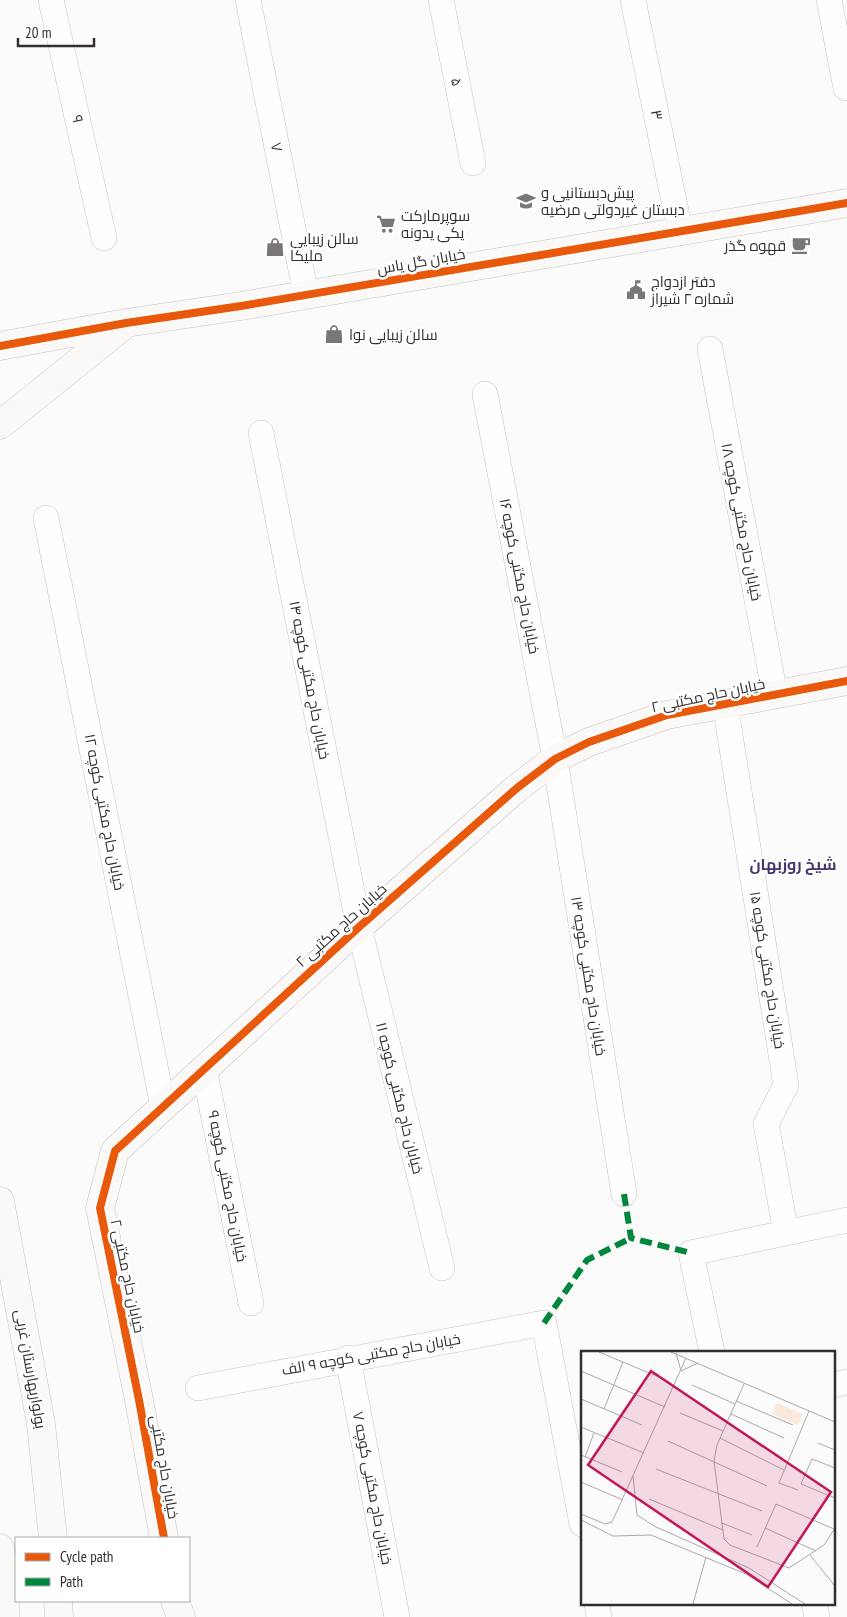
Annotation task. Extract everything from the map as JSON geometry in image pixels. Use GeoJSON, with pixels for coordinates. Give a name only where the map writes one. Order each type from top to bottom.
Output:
{"type":"FeatureCollection","features":[{"type":"Feature","properties":{"kind":"street","name":"۹"},"geometry":{"type":"LineString","coordinates":[[51,0],[104,238]]}},
{"type":"Feature","properties":{"kind":"street","name":"۷"},"geometry":{"type":"LineString","coordinates":[[248,0],[306,295]]}},
{"type":"Feature","properties":{"kind":"street","name":"۵"},"geometry":{"type":"LineString","coordinates":[[441,0],[473,163]]}},
{"type":"Feature","properties":{"kind":"street","name":"۳"},"geometry":{"type":"LineString","coordinates":[[633,0],[680,231]]}},
{"type":"Feature","properties":{"kind":"street"},"geometry":{"type":"LineString","coordinates":[[829,0],[846,88]]}},
{"type":"Feature","properties":{"kind":"street","name":"خیابان گل یاس"},"geometry":{"type":"LineString","coordinates":[[0,346],[126,323],[306,295],[847,202]]}},
{"type":"Feature","properties":{"kind":"street"},"geometry":{"type":"LineString","coordinates":[[0,425],[126,323]]}},
{"type":"Feature","properties":{"kind":"street","name":"خیابان حاج مکتبی کوچه ۱۸"},"geometry":{"type":"LineString","coordinates":[[710,349],[774,695]]}},
{"type":"Feature","properties":{"kind":"street","name":"خیابان حاج مکتبی کوچه ۱۶"},"geometry":{"type":"LineString","coordinates":[[485,394],[555,759]]}},
{"type":"Feature","properties":{"kind":"street","name":"خیابان حاج مکتبی کوچه ۱۴"},"geometry":{"type":"LineString","coordinates":[[261,433],[359,927]]}},
{"type":"Feature","properties":{"kind":"street","name":"خیابان حاج مکتبی کوچه ۱۲"},"geometry":{"type":"LineString","coordinates":[[46,518],[163,1106]]}},
{"type":"Feature","properties":{"kind":"street","name":"خیابان حاج مکتبی ۲"},"geometry":{"type":"LineString","coordinates":[[139,1400],[100,1208],[115,1151],[359,927],[517,788],[555,759],[588,742],[668,715],[847,681]]}},
{"type":"Feature","properties":{"kind":"street","name":"خیابان حاج مکتبی کوچه ۱۵"},"geometry":{"type":"LineString","coordinates":[[725,704],[786,1085],[766,1124],[786,1232]]}},
{"type":"Feature","properties":{"kind":"street","name":"خیابان حاج مکتبی کوچه ۱۳"},"geometry":{"type":"LineString","coordinates":[[555,759],[624,1194]]}},
{"type":"Feature","properties":{"kind":"street","name":"خیابان حاج مکتبی کوچه ۱۱"},"geometry":{"type":"LineString","coordinates":[[359,927],[442,1268]]}},
{"type":"Feature","properties":{"kind":"street","name":"خیابان حاج مکتبی کوچه ۹"},"geometry":{"type":"LineString","coordinates":[[204,1068],[251,1304]]}},
{"type":"Feature","properties":{"kind":"street","name":"بولواربهارستان غربی"},"geometry":{"type":"LineString","coordinates":[[0,1201],[41,1424],[53,1537]]}},
{"type":"Feature","properties":{"kind":"street"},"geometry":{"type":"LineString","coordinates":[[712,1351],[691,1253],[847,1220]]}},
{"type":"Feature","properties":{"kind":"street","name":"خیابان حاج مکتبی کوچه ۹ الف"},"geometry":{"type":"LineString","coordinates":[[198,1388],[348,1358],[544,1323],[581,1519]]}},
{"type":"Feature","properties":{"kind":"street","name":"خیابان حاج مکتبی کوچه ۷"},"geometry":{"type":"LineString","coordinates":[[348,1358],[397,1617]]}},
{"type":"Feature","properties":{"kind":"street"},"geometry":{"type":"LineString","coordinates":[[834,1385],[847,1382]]}},
{"type":"Feature","properties":{"kind":"street","name":"خیابان حاج مکتبی"},"geometry":{"type":"LineString","coordinates":[[139,1400],[164,1537]]}},
{"type":"Feature","properties":{"kind":"street"},"geometry":{"type":"LineString","coordinates":[[0,1548],[4,1577],[5,1617]]}},
{"type":"Feature","properties":{"kind":"street"},"geometry":{"type":"LineString","coordinates":[[58,1602],[59,1617]]}},
{"type":"Feature","properties":{"kind":"street"},"geometry":{"type":"LineString","coordinates":[[175,1602],[181,1617]]}},
{"type":"Feature","properties":{"kind":"street"},"geometry":{"type":"LineString","coordinates":[[597,1604],[599,1617]]}},
{"type":"Feature","properties":{"kind":"street"},"geometry":{"type":"LineString","coordinates":[[814,1604],[817,1617]]}},
{"type":"Feature","properties":{"kind":"marked path"},"geometry":{"type":"LineString","coordinates":[[624,1194],[631,1238],[691,1253]]}},
{"type":"Feature","properties":{"kind":"marked path"},"geometry":{"type":"LineString","coordinates":[[544,1323],[587,1260],[631,1238]]}},
{"type":"Feature","properties":{"kind":"cycle path"},"geometry":{"type":"LineString","coordinates":[[0,346],[126,323],[241,306],[847,203]]}},
{"type":"Feature","properties":{"kind":"cycle path"},"geometry":{"type":"LineString","coordinates":[[164,1537],[139,1400],[100,1208],[115,1151],[359,927],[517,788],[555,759],[589,742],[667,715],[847,681]]}},
{"type":"Feature","properties":{"kind":"place","name":"پیش‌دبستانیی و دبستان غیردولتی مرضیه"},"geometry":{"type":"Point","coordinates":[526,201]}},
{"type":"Feature","properties":{"kind":"place","name":"سوپرمارکت یکی یدونه"},"geometry":{"type":"Point","coordinates":[386,224]}},
{"type":"Feature","properties":{"kind":"place","name":"قهوه گذر"},"geometry":{"type":"Point","coordinates":[801,245]}},
{"type":"Feature","properties":{"kind":"place","name":"سالن زیبایی ملیکا"},"geometry":{"type":"Point","coordinates":[275,247]}},
{"type":"Feature","properties":{"kind":"place","name":"دفتر ازدواج شماره ۲ شیراز"},"geometry":{"type":"Point","coordinates":[636,290]}},
{"type":"Feature","properties":{"kind":"place","name":"سالن زیبایی نوا"},"geometry":{"type":"Point","coordinates":[334,334]}},
{"type":"Feature","properties":{"kind":"district","name":"شیخ روزبهان"},"geometry":{"type":"Point","coordinates":[793,864]}}]}
